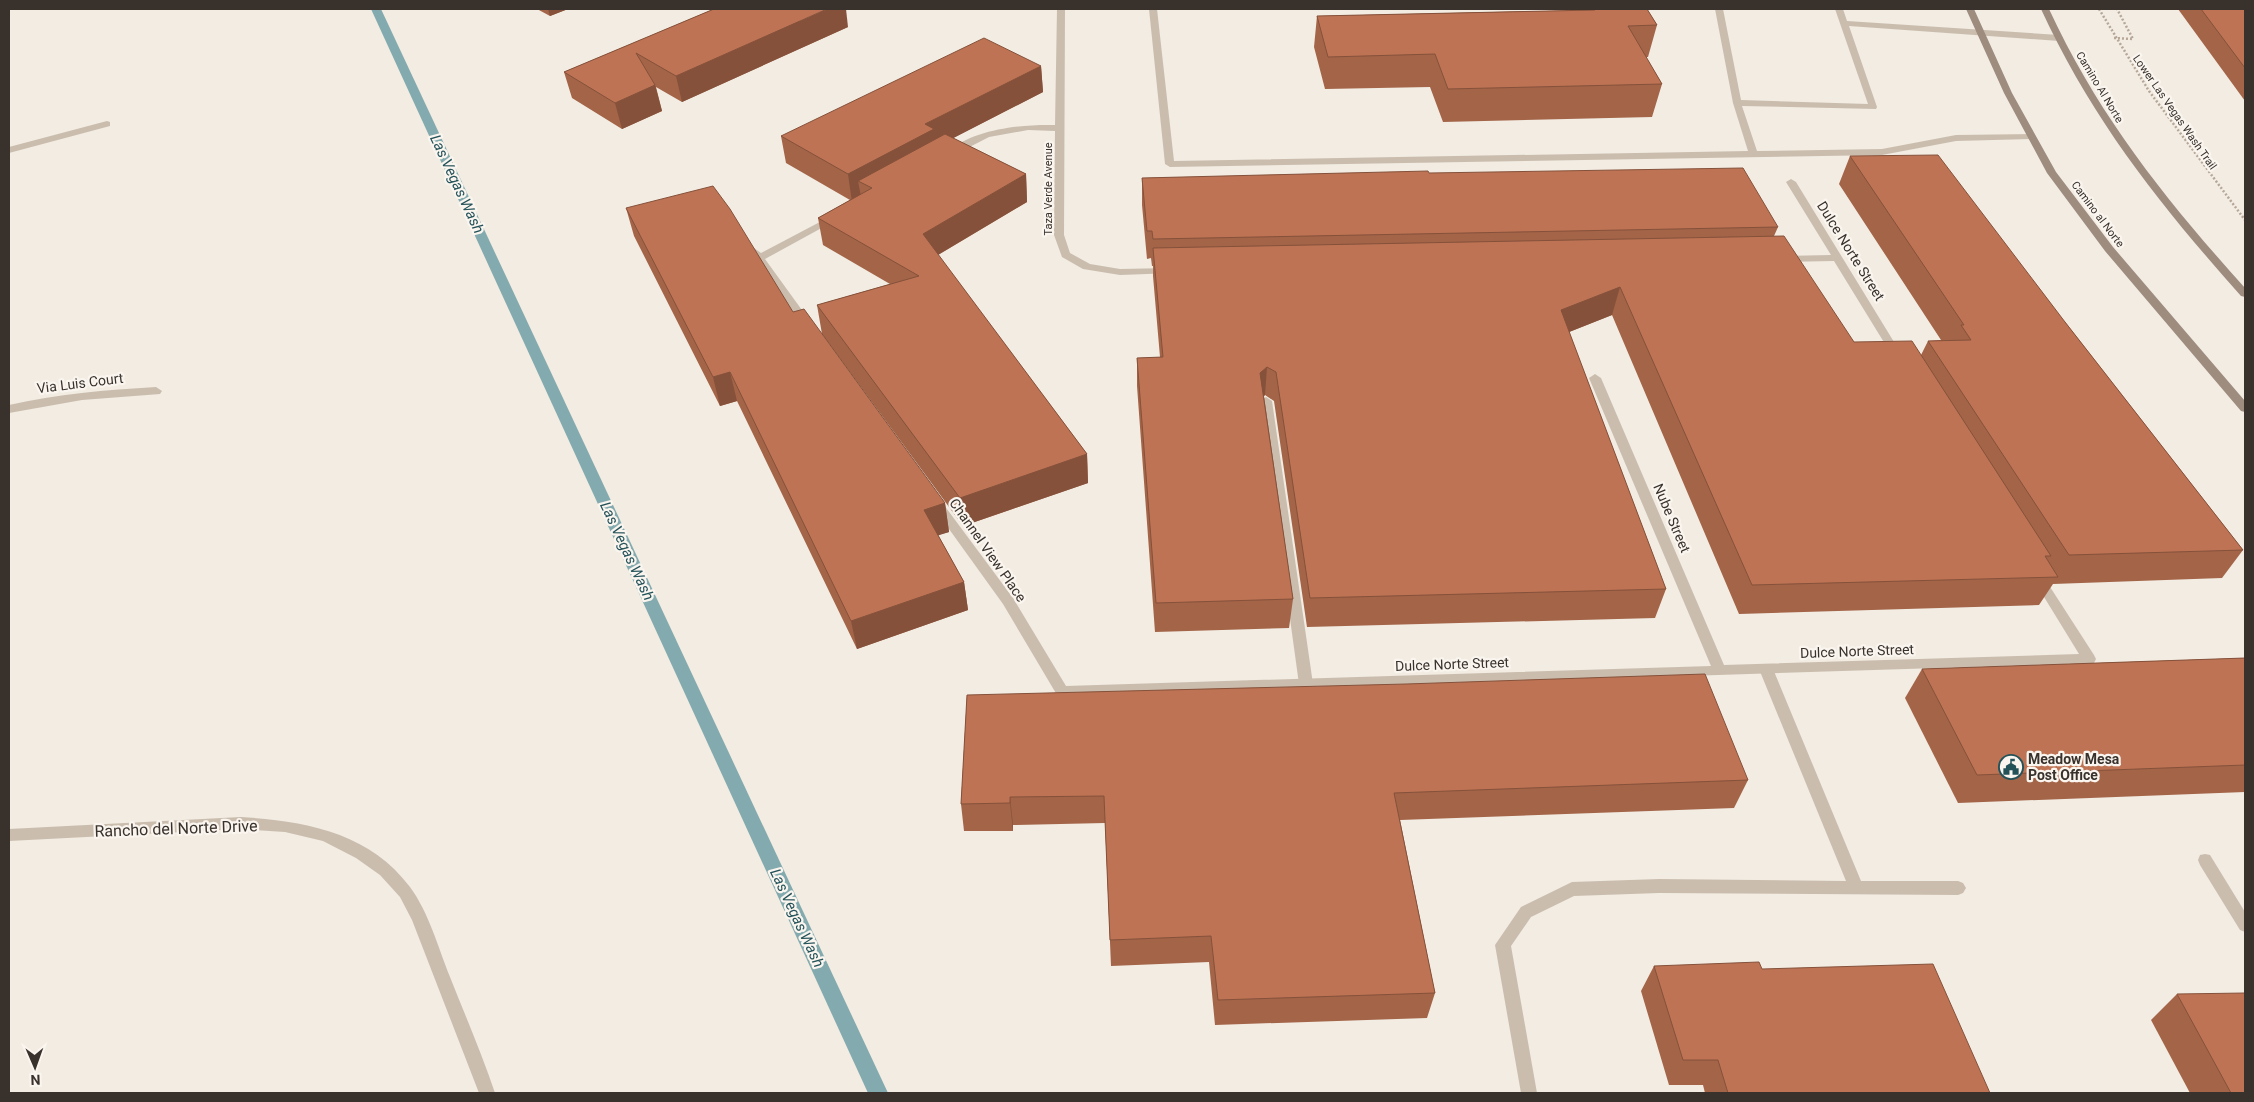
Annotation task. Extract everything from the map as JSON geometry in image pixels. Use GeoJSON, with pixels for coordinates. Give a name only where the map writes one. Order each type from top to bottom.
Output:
{"type":"FeatureCollection","features":[{"type":"Feature","properties":{"kind":"main road","name":"Camino al Norte"},"geometry":{"type":"LineString","coordinates":[[1970,9],[2008,94],[2052,173],[2109,250],[2245,408]]}},
{"type":"Feature","properties":{"kind":"main road"},"geometry":{"type":"LineString","coordinates":[[2045,9],[2059,38]]}},
{"type":"Feature","properties":{"kind":"main road","name":"Camino Al Norte"},"geometry":{"type":"LineString","coordinates":[[2059,38],[2078,76],[2124,146],[2167,202],[2245,294]]}},
{"type":"Feature","properties":{"kind":"street","name":"Taza Verde Avenue"},"geometry":{"type":"LineString","coordinates":[[1061,9],[1059,235],[1066,254],[1087,267],[1120,272],[1179,270]]}},
{"type":"Feature","properties":{"kind":"street"},"geometry":{"type":"LineString","coordinates":[[1153,9],[1170,164],[1882,152],[1956,138],[2031,136]]}},
{"type":"Feature","properties":{"kind":"street"},"geometry":{"type":"LineString","coordinates":[[1719,9],[1737,103],[1754,154]]}},
{"type":"Feature","properties":{"kind":"street"},"geometry":{"type":"LineString","coordinates":[[1737,103],[1873,107],[1839,9]]}},
{"type":"Feature","properties":{"kind":"street"},"geometry":{"type":"LineString","coordinates":[[1844,23],[2059,38]]}},
{"type":"Feature","properties":{"kind":"street"},"geometry":{"type":"LineString","coordinates":[[9,150],[107,124]]}},
{"type":"Feature","properties":{"kind":"street"},"geometry":{"type":"LineString","coordinates":[[942,158],[986,135],[1028,127],[1061,128]]}},
{"type":"Feature","properties":{"kind":"street","name":"Dulce Norte Street"},"geometry":{"type":"LineString","coordinates":[[1791,182],[1836,258],[1905,366]]}},
{"type":"Feature","properties":{"kind":"street"},"geometry":{"type":"LineString","coordinates":[[759,258],[846,210]]}},
{"type":"Feature","properties":{"kind":"street"},"geometry":{"type":"LineString","coordinates":[[748,243],[817,338]]}},
{"type":"Feature","properties":{"kind":"street"},"geometry":{"type":"LineString","coordinates":[[1766,259],[1836,258]]}},
{"type":"Feature","properties":{"kind":"street","name":"Nube Street"},"geometry":{"type":"LineString","coordinates":[[1595,378],[1720,671]]}},
{"type":"Feature","properties":{"kind":"street","name":"Via Luis Court"},"geometry":{"type":"LineString","coordinates":[[9,409],[63,398],[156,391]]}},
{"type":"Feature","properties":{"kind":"street"},"geometry":{"type":"LineString","coordinates":[[1266,401],[1306,684]]}},
{"type":"Feature","properties":{"kind":"street","name":"Channel View Place"},"geometry":{"type":"LineString","coordinates":[[932,498],[1008,602],[1062,691]]}},
{"type":"Feature","properties":{"kind":"street","name":"Dulce Norte Street"},"geometry":{"type":"LineString","coordinates":[[1062,691],[2089,659],[2031,567]]}},
{"type":"Feature","properties":{"kind":"street"},"geometry":{"type":"LineString","coordinates":[[1766,669],[1856,887]]}},
{"type":"Feature","properties":{"kind":"street","name":"Rancho del Norte Drive"},"geometry":{"type":"LineString","coordinates":[[9,835],[241,823],[285,826],[318,834],[361,852],[385,870],[404,892],[419,918],[487,1093]]}},
{"type":"Feature","properties":{"kind":"street"},"geometry":{"type":"LineString","coordinates":[[2205,860],[2245,925]]}},
{"type":"Feature","properties":{"kind":"street"},"geometry":{"type":"LineString","coordinates":[[1529,1093],[1503,945],[1526,912],[1572,890],[1659,886],[1958,888]]}},
{"type":"Feature","properties":{"kind":"path","name":"Lower Las Vegas Wash Trail"},"geometry":{"type":"LineString","coordinates":[[2098,9],[2121,50],[2197,160],[2245,220]]}},
{"type":"Feature","properties":{"kind":"path"},"geometry":{"type":"LineString","coordinates":[[2114,38],[2133,39],[2117,9]]}},
{"type":"Feature","properties":{"kind":"building"},"geometry":{"type":"Polygon","coordinates":[[[714,9],[827,9],[676,76],[636,53],[655,85],[615,103],[564,72],[714,9]]]}},
{"type":"Feature","properties":{"kind":"building"},"geometry":{"type":"Polygon","coordinates":[[[1647,9],[1657,25],[1628,26],[1662,84],[1448,89],[1435,54],[1328,57],[1317,16],[1595,10],[1647,9]]]}},
{"type":"Feature","properties":{"kind":"building"},"geometry":{"type":"Polygon","coordinates":[[[2201,9],[2245,9],[2245,68],[2201,9]]]}},
{"type":"Feature","properties":{"kind":"building"},"geometry":{"type":"Polygon","coordinates":[[[984,38],[1041,66],[925,124],[934,129],[848,174],[781,136],[984,38]]]}},
{"type":"Feature","properties":{"kind":"building"},"geometry":{"type":"Polygon","coordinates":[[[945,134],[1026,174],[923,234],[1087,454],[960,498],[817,305],[919,276],[818,218],[872,188],[858,181],[945,134]]]}},
{"type":"Feature","properties":{"kind":"building"},"geometry":{"type":"Polygon","coordinates":[[[1938,155],[2065,322],[2243,550],[2069,555],[1928,341],[1971,340],[1961,325],[1964,325],[1850,156],[1938,155]]]}},
{"type":"Feature","properties":{"kind":"building"},"geometry":{"type":"Polygon","coordinates":[[[1743,168],[1778,227],[1153,239],[1152,231],[1147,231],[1142,178],[1428,171],[1429,173],[1743,168]]]}},
{"type":"Feature","properties":{"kind":"building"},"geometry":{"type":"Polygon","coordinates":[[[713,186],[730,209],[793,312],[804,309],[945,503],[924,510],[964,582],[851,621],[730,372],[713,377],[626,208],[713,186]]]}},
{"type":"Feature","properties":{"kind":"building"},"geometry":{"type":"Polygon","coordinates":[[[1784,236],[1854,342],[1912,341],[2051,556],[2045,556],[2058,577],[1752,585],[1620,287],[1561,310],[1666,589],[1310,598],[1276,372],[1267,367],[1260,373],[1293,599],[1156,603],[1137,358],[1163,357],[1153,248],[1784,236]]]}},
{"type":"Feature","properties":{"kind":"building"},"geometry":{"type":"Polygon","coordinates":[[[2245,658],[2245,765],[1977,775],[1922,669],[2245,658]]]}},
{"type":"Feature","properties":{"kind":"building"},"geometry":{"type":"Polygon","coordinates":[[[1705,674],[1748,780],[1394,793],[1435,993],[1218,1000],[1211,936],[1110,940],[1104,796],[1010,797],[1010,803],[961,804],[967,695],[1705,674]]]}},
{"type":"Feature","properties":{"kind":"building"},"geometry":{"type":"Polygon","coordinates":[[[1759,962],[1762,969],[1933,964],[1990,1093],[1728,1093],[1718,1060],[1683,1060],[1654,966],[1759,962]]]}},
{"type":"Feature","properties":{"kind":"building"},"geometry":{"type":"Polygon","coordinates":[[[2245,993],[2245,1093],[2231,1093],[2177,994],[2245,993]]]}},
{"type":"Feature","properties":{"kind":"waterway","name":"Las Vegas Wash"},"geometry":{"type":"LineString","coordinates":[[376,9],[878,1093]]}},
{"type":"Feature","properties":{"kind":"place","name":"Meadow Mesa Post Office"},"geometry":{"type":"Point","coordinates":[2011,767]}}]}
